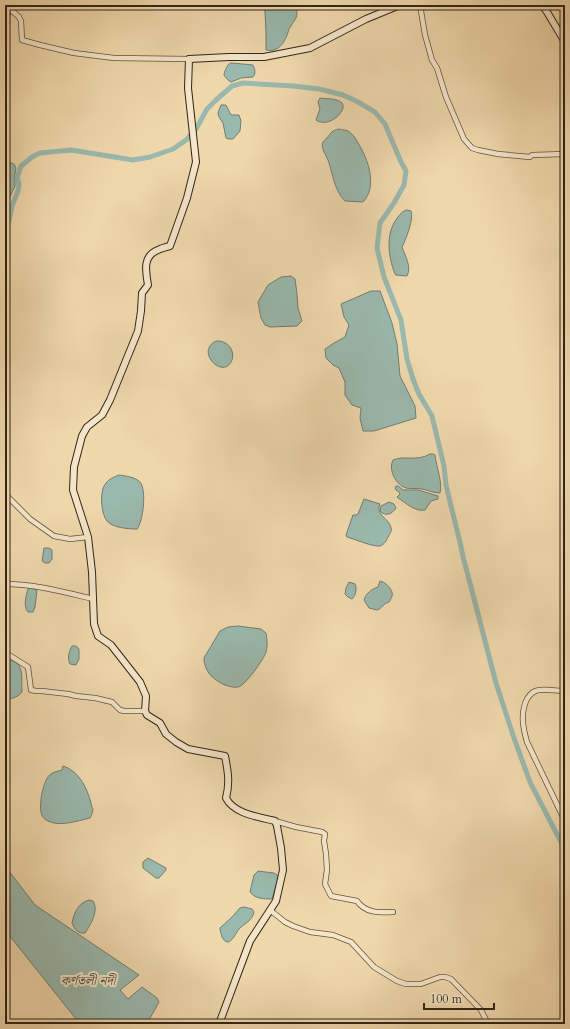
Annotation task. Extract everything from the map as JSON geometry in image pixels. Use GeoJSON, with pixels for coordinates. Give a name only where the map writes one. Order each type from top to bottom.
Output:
{"type":"FeatureCollection","features":[{"type":"Feature","properties":{"kind":"street"},"geometry":{"type":"LineString","coordinates":[[9,6],[19,16],[21,21],[22,40],[74,53],[114,58],[189,59],[264,57],[310,48],[366,18],[400,5]]}},
{"type":"Feature","properties":{"kind":"street"},"geometry":{"type":"LineString","coordinates":[[420,5],[425,35],[432,60],[437,68],[459,131],[472,148],[498,154],[530,157],[532,155],[565,154]]}},
{"type":"Feature","properties":{"kind":"street"},"geometry":{"type":"LineString","coordinates":[[542,5],[565,42]]}},
{"type":"Feature","properties":{"kind":"street"},"geometry":{"type":"LineString","coordinates":[[5,16],[7,17],[9,6]]}},
{"type":"Feature","properties":{"kind":"street"},"geometry":{"type":"LineString","coordinates":[[189,59],[188,88],[196,162],[187,198],[170,246],[156,250],[149,256],[145,267],[148,286],[142,293],[138,331],[110,400],[102,415],[87,427],[82,436],[74,467],[73,490],[88,536],[94,599],[94,624],[98,636],[111,645],[140,682],[146,696],[145,711],[147,715],[160,723],[166,734],[188,749],[225,756],[229,776],[226,798],[231,806],[247,815],[322,832],[325,834],[324,841],[327,870],[325,884],[331,896],[357,901],[364,909],[383,913],[393,912]]}},
{"type":"Feature","properties":{"kind":"street"},"geometry":{"type":"LineString","coordinates":[[5,494],[30,519],[54,536],[70,539],[88,536]]}},
{"type":"Feature","properties":{"kind":"street"},"geometry":{"type":"LineString","coordinates":[[5,584],[19,584],[49,589],[94,599]]}},
{"type":"Feature","properties":{"kind":"street"},"geometry":{"type":"LineString","coordinates":[[5,655],[9,655],[28,666],[31,690],[95,698],[112,702],[120,710],[124,711],[145,711]]}},
{"type":"Feature","properties":{"kind":"street"},"geometry":{"type":"LineString","coordinates":[[565,691],[534,691],[529,695],[526,701],[523,710],[523,718],[524,731],[528,742],[565,821]]}},
{"type":"Feature","properties":{"kind":"street"},"geometry":{"type":"LineString","coordinates":[[219,1024],[250,941],[276,901],[283,870],[281,848],[275,821]]}},
{"type":"Feature","properties":{"kind":"street"},"geometry":{"type":"LineString","coordinates":[[270,910],[285,922],[293,926],[310,932],[334,935],[352,942],[374,967],[397,981],[406,984],[421,984],[440,977],[451,979],[481,1010],[488,1024]]}},
{"type":"Feature","properties":{"kind":"water"},"geometry":{"type":"Polygon","coordinates":[[[263,5],[293,5],[297,8],[296,18],[282,45],[275,50],[266,50],[265,12],[263,5]]]}},
{"type":"Feature","properties":{"kind":"water"},"geometry":{"type":"Polygon","coordinates":[[[232,63],[253,65],[255,71],[254,76],[241,78],[231,82],[224,75],[227,66],[232,63]]]}},
{"type":"Feature","properties":{"kind":"water"},"geometry":{"type":"Polygon","coordinates":[[[320,98],[334,99],[342,103],[342,110],[336,118],[326,122],[316,120],[320,109],[318,102],[320,98]]]}},
{"type":"Feature","properties":{"kind":"water"},"geometry":{"type":"Polygon","coordinates":[[[221,105],[226,105],[231,115],[239,115],[241,121],[240,131],[233,139],[226,138],[223,123],[218,113],[221,105]]]}},
{"type":"Feature","properties":{"kind":"water"},"geometry":{"type":"Polygon","coordinates":[[[339,129],[348,131],[354,137],[362,149],[368,164],[371,181],[368,196],[363,202],[345,201],[341,197],[323,149],[323,141],[334,130],[339,129]]]}},
{"type":"Feature","properties":{"kind":"water"},"geometry":{"type":"Polygon","coordinates":[[[5,161],[14,164],[16,168],[14,179],[15,186],[8,201],[5,218],[5,161]]]}},
{"type":"Feature","properties":{"kind":"water"},"geometry":{"type":"Polygon","coordinates":[[[407,210],[411,211],[411,224],[402,247],[409,269],[407,276],[395,274],[389,252],[389,237],[398,217],[401,213],[407,210]]]}},
{"type":"Feature","properties":{"kind":"water"},"geometry":{"type":"Polygon","coordinates":[[[291,276],[295,279],[298,308],[302,321],[297,326],[270,327],[265,325],[261,318],[258,302],[268,285],[281,277],[291,276]]]}},
{"type":"Feature","properties":{"kind":"water"},"geometry":{"type":"Polygon","coordinates":[[[371,291],[380,291],[392,323],[397,344],[400,376],[415,406],[416,418],[374,431],[363,431],[360,418],[361,408],[352,405],[345,395],[345,382],[339,368],[333,365],[326,358],[325,349],[345,337],[349,325],[344,317],[341,304],[371,291]]]}},
{"type":"Feature","properties":{"kind":"water"},"geometry":{"type":"Polygon","coordinates":[[[216,341],[224,342],[231,349],[233,354],[232,360],[227,366],[222,367],[217,365],[212,362],[209,357],[208,351],[210,345],[216,341]]]}},
{"type":"Feature","properties":{"kind":"water"},"geometry":{"type":"Polygon","coordinates":[[[430,454],[435,455],[440,479],[440,493],[406,488],[399,484],[392,472],[393,460],[402,458],[420,458],[430,454]]]}},
{"type":"Feature","properties":{"kind":"water"},"geometry":{"type":"Polygon","coordinates":[[[119,475],[136,479],[142,486],[144,499],[141,520],[137,529],[117,527],[107,521],[103,513],[102,491],[104,486],[113,477],[119,475]]]}},
{"type":"Feature","properties":{"kind":"water"},"geometry":{"type":"Polygon","coordinates":[[[396,486],[403,490],[418,490],[438,496],[438,499],[431,501],[425,510],[418,510],[397,497],[400,494],[395,488],[396,486]]]}},
{"type":"Feature","properties":{"kind":"water"},"geometry":{"type":"Polygon","coordinates":[[[364,499],[380,504],[379,511],[390,525],[390,534],[383,545],[380,546],[364,543],[347,537],[346,535],[353,515],[358,514],[364,499]]]}},
{"type":"Feature","properties":{"kind":"water"},"geometry":{"type":"Polygon","coordinates":[[[389,502],[394,504],[396,508],[389,514],[382,513],[380,511],[381,506],[389,502]]]}},
{"type":"Feature","properties":{"kind":"water"},"geometry":{"type":"Polygon","coordinates":[[[44,548],[49,548],[52,550],[52,559],[49,563],[42,561],[44,548]]]}},
{"type":"Feature","properties":{"kind":"water"},"geometry":{"type":"Polygon","coordinates":[[[380,581],[390,588],[392,597],[389,602],[377,610],[369,608],[364,600],[366,595],[378,587],[380,581]]]}},
{"type":"Feature","properties":{"kind":"water"},"geometry":{"type":"Polygon","coordinates":[[[349,582],[355,584],[356,586],[355,594],[352,599],[345,594],[349,582]]]}},
{"type":"Feature","properties":{"kind":"water"},"geometry":{"type":"Polygon","coordinates":[[[29,588],[37,591],[33,612],[28,612],[26,610],[25,604],[29,588]]]}},
{"type":"Feature","properties":{"kind":"water"},"geometry":{"type":"Polygon","coordinates":[[[238,626],[261,629],[266,633],[267,645],[265,655],[254,672],[241,685],[234,687],[220,683],[212,677],[206,668],[204,658],[220,631],[228,627],[238,626]]]}},
{"type":"Feature","properties":{"kind":"water"},"geometry":{"type":"Polygon","coordinates":[[[72,646],[76,646],[79,649],[79,659],[76,665],[70,664],[69,662],[69,655],[72,646]]]}},
{"type":"Feature","properties":{"kind":"water"},"geometry":{"type":"Polygon","coordinates":[[[5,660],[12,661],[19,666],[22,675],[22,692],[18,696],[5,701],[5,660]]]}},
{"type":"Feature","properties":{"kind":"water"},"geometry":{"type":"Polygon","coordinates":[[[63,766],[74,772],[85,786],[93,809],[90,818],[69,823],[53,823],[44,819],[41,813],[43,788],[48,777],[52,773],[62,770],[63,766]]]}},
{"type":"Feature","properties":{"kind":"water"},"geometry":{"type":"Polygon","coordinates":[[[148,858],[166,868],[159,878],[156,878],[143,868],[143,862],[148,858]]]}},
{"type":"Feature","properties":{"kind":"water","name":"কর্ণতলী নদী"},"geometry":{"type":"Polygon","coordinates":[[[5,866],[35,905],[139,975],[120,990],[128,999],[142,987],[157,998],[159,1002],[149,1020],[155,1024],[80,1024],[5,930],[5,866]]]}},
{"type":"Feature","properties":{"kind":"water"},"geometry":{"type":"Polygon","coordinates":[[[258,871],[274,873],[277,875],[278,879],[272,899],[263,899],[250,892],[254,875],[258,871]]]}},
{"type":"Feature","properties":{"kind":"water"},"geometry":{"type":"Polygon","coordinates":[[[85,901],[93,901],[95,905],[95,913],[92,922],[85,933],[80,933],[74,928],[72,923],[73,919],[79,906],[85,901]]]}},
{"type":"Feature","properties":{"kind":"water"},"geometry":{"type":"Polygon","coordinates":[[[244,907],[252,909],[254,912],[253,915],[250,920],[239,929],[232,940],[229,942],[225,941],[222,937],[220,928],[240,908],[244,907]]]}},
{"type":"Feature","properties":{"kind":"waterway"},"geometry":{"type":"LineString","coordinates":[[5,223],[9,221],[12,206],[18,191],[19,184],[17,178],[21,166],[32,157],[40,153],[71,150],[133,160],[150,157],[173,149],[186,140],[196,129],[207,109],[232,86],[243,83],[319,89],[343,95],[375,112],[385,124],[406,171],[404,185],[380,223],[377,248],[384,277],[401,320],[407,359],[413,379],[419,394],[432,416],[463,557],[496,683],[530,782],[565,850]]}}]}
